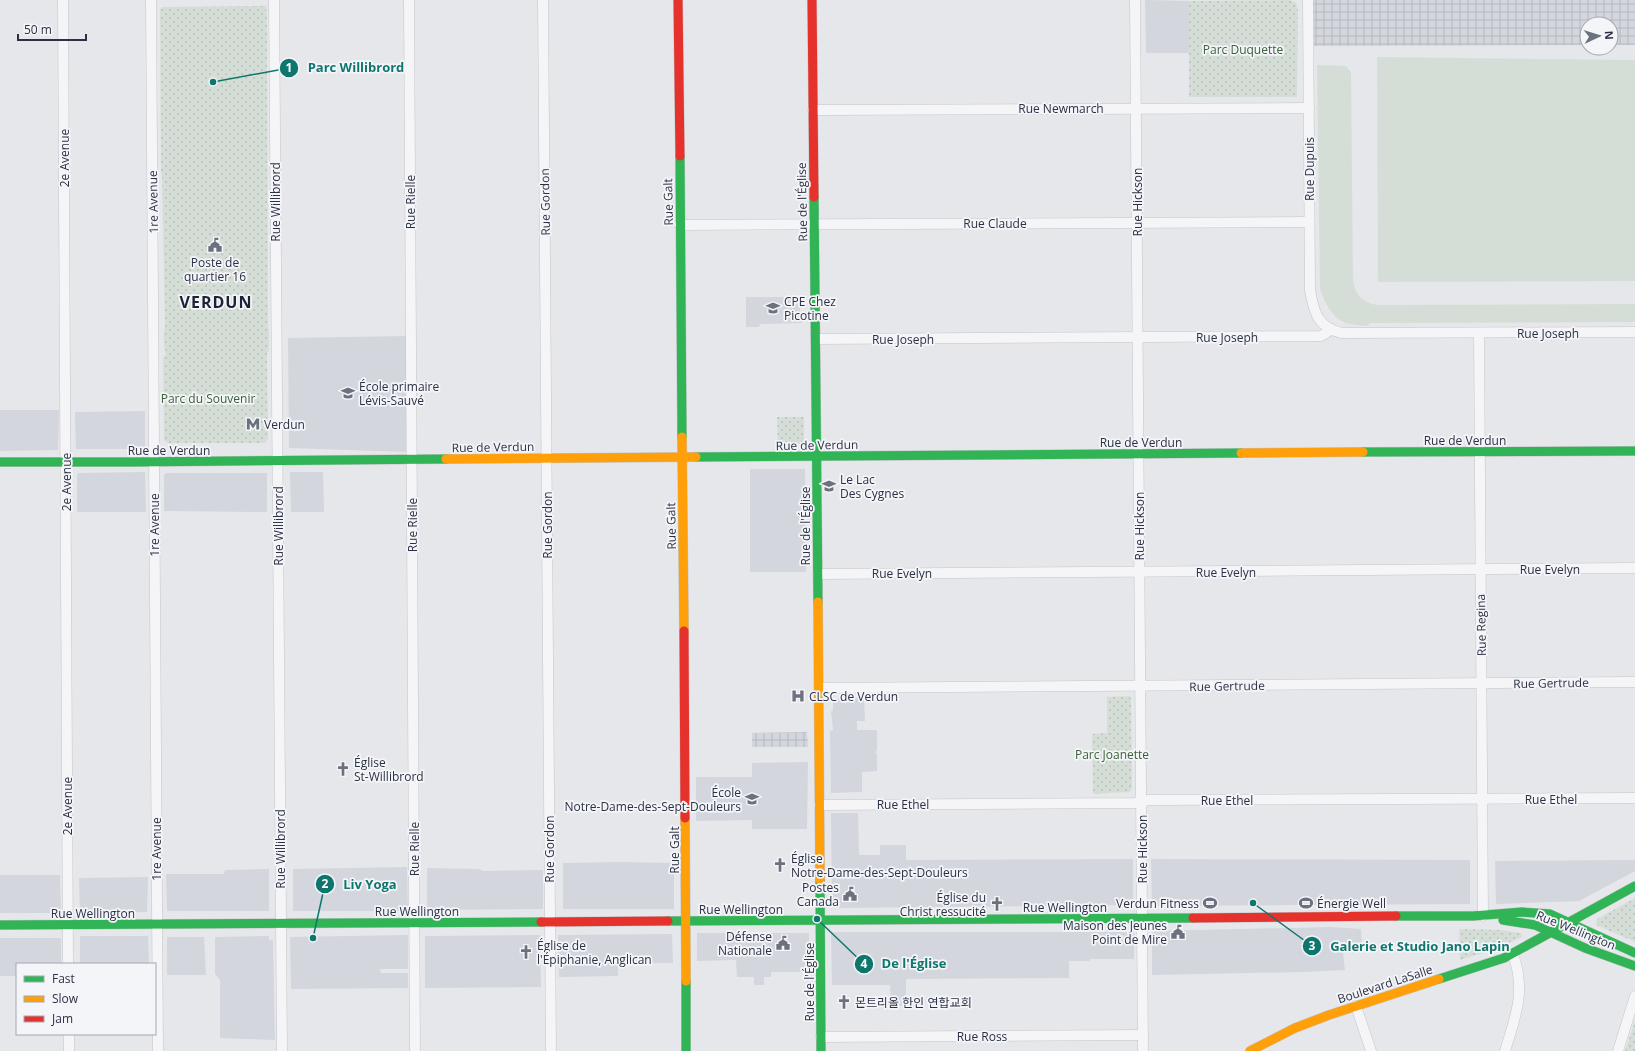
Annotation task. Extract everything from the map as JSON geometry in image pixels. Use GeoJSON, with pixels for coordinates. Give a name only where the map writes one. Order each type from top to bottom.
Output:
{"type":"FeatureCollection","features":[{"type":"Feature","properties":{"kind":"main road","name":"Rue Galt"},"geometry":{"type":"LineString","coordinates":[[678,0],[686,1051]]}},
{"type":"Feature","properties":{"kind":"main road","name":"Rue de l'Église"},"geometry":{"type":"LineString","coordinates":[[812,0],[821,1051]]}},
{"type":"Feature","properties":{"kind":"main road","name":"Rue de Verdun"},"geometry":{"type":"LineString","coordinates":[[0,462],[1635,451]]}},
{"type":"Feature","properties":{"kind":"main road","name":"Boulevard LaSalle"},"geometry":{"type":"LineString","coordinates":[[1250,1051],[1308,1022],[1513,954],[1635,886]]}},
{"type":"Feature","properties":{"kind":"main road","name":"Rue Wellington"},"geometry":{"type":"LineString","coordinates":[[0,925],[1483,916],[1537,912],[1550,914],[1635,953]]}},
{"type":"Feature","properties":{"kind":"main road","name":"Rue Wellington"},"geometry":{"type":"LineString","coordinates":[[1483,916],[1535,925],[1585,948],[1635,966]]}},
{"type":"Feature","properties":{"kind":"street","name":"2e Avenue"},"geometry":{"type":"LineString","coordinates":[[63,0],[68,963]]}},
{"type":"Feature","properties":{"kind":"street","name":"1re Avenue"},"geometry":{"type":"LineString","coordinates":[[151,0],[158,1051]]}},
{"type":"Feature","properties":{"kind":"street","name":"Rue Willibrord"},"geometry":{"type":"LineString","coordinates":[[274,0],[282,1051]]}},
{"type":"Feature","properties":{"kind":"street","name":"Rue Rielle"},"geometry":{"type":"LineString","coordinates":[[409,0],[415,1051]]}},
{"type":"Feature","properties":{"kind":"street","name":"Rue Gordon"},"geometry":{"type":"LineString","coordinates":[[543,0],[551,1051]]}},
{"type":"Feature","properties":{"kind":"street","name":"Rue Hickson"},"geometry":{"type":"LineString","coordinates":[[1135,0],[1143,1051]]}},
{"type":"Feature","properties":{"kind":"street","name":"Rue Dupuis"},"geometry":{"type":"LineString","coordinates":[[1308,0],[1310,290],[1312,303],[1320,322],[1331,330]]}},
{"type":"Feature","properties":{"kind":"street","name":"Rue Newmarch"},"geometry":{"type":"LineString","coordinates":[[813,110],[1309,108]]}},
{"type":"Feature","properties":{"kind":"street","name":"Rue Claude"},"geometry":{"type":"LineString","coordinates":[[680,225],[1309,222]]}},
{"type":"Feature","properties":{"kind":"street","name":"Rue Joseph"},"geometry":{"type":"LineString","coordinates":[[816,339],[1322,336],[1331,330],[1342,333],[1635,332]]}},
{"type":"Feature","properties":{"kind":"street","name":"Rue Regina"},"geometry":{"type":"LineString","coordinates":[[1479,333],[1483,916]]}},
{"type":"Feature","properties":{"kind":"street","name":"Rue Evelyn"},"geometry":{"type":"LineString","coordinates":[[818,574],[1635,568]]}},
{"type":"Feature","properties":{"kind":"street","name":"Rue Gertrude"},"geometry":{"type":"LineString","coordinates":[[818,688],[1140,687],[1635,682]]}},
{"type":"Feature","properties":{"kind":"street","name":"Rue Ethel"},"geometry":{"type":"LineString","coordinates":[[819,805],[1134,803],[1157,800],[1635,798]]}},
{"type":"Feature","properties":{"kind":"street"},"geometry":{"type":"LineString","coordinates":[[1505,1051],[1516,1016],[1520,994],[1518,968],[1513,954]]}},
{"type":"Feature","properties":{"kind":"street"},"geometry":{"type":"LineString","coordinates":[[1618,1051],[1635,996]]}},
{"type":"Feature","properties":{"kind":"street"},"geometry":{"type":"LineString","coordinates":[[1356,1006],[1371,1051]]}},
{"type":"Feature","properties":{"kind":"street"},"geometry":{"type":"LineString","coordinates":[[69,1035],[69,1051]]}},
{"type":"Feature","properties":{"kind":"street","name":"Rue Ross"},"geometry":{"type":"LineString","coordinates":[[821,1037],[1143,1035]]}},
{"type":"Feature","properties":{"kind":"shaded area"},"geometry":{"type":"Polygon","coordinates":[[[1145,0],[1189,1],[1189,53],[1146,53],[1145,0]]]}},
{"type":"Feature","properties":{"kind":"shaded area"},"geometry":{"type":"Polygon","coordinates":[[[1309,0],[1635,0],[1635,45],[1619,45],[1619,16],[1579,16],[1579,45],[1313,46],[1309,0]]]}},
{"type":"Feature","properties":{"kind":"shaded area","name":"CPE Chez Picotine"},"geometry":{"type":"Polygon","coordinates":[[[746,297],[800,297],[800,314],[802,314],[802,323],[760,324],[759,327],[746,327],[746,297]]]}},
{"type":"Feature","properties":{"kind":"shaded area","name":"École primaire Lévis-Sauvé"},"geometry":{"type":"Polygon","coordinates":[[[407,336],[408,452],[289,448],[288,338],[407,336]]]}},
{"type":"Feature","properties":{"kind":"shaded area"},"geometry":{"type":"Polygon","coordinates":[[[0,410],[59,410],[58,450],[0,451],[0,410]]]}},
{"type":"Feature","properties":{"kind":"shaded area"},"geometry":{"type":"Polygon","coordinates":[[[145,411],[145,449],[76,449],[75,412],[145,411]]]}},
{"type":"Feature","properties":{"kind":"shaded area"},"geometry":{"type":"Polygon","coordinates":[[[750,469],[805,469],[806,572],[750,572],[750,469]]]}},
{"type":"Feature","properties":{"kind":"shaded area"},"geometry":{"type":"Polygon","coordinates":[[[145,472],[146,512],[77,512],[78,473],[145,472]]]}},
{"type":"Feature","properties":{"kind":"shaded area"},"geometry":{"type":"Polygon","coordinates":[[[290,472],[323,472],[324,512],[291,512],[290,472]]]}},
{"type":"Feature","properties":{"kind":"shaded area"},"geometry":{"type":"Polygon","coordinates":[[[166,473],[267,473],[267,512],[164,511],[164,475],[166,473]]]}},
{"type":"Feature","properties":{"kind":"shaded area"},"geometry":{"type":"Polygon","coordinates":[[[833,698],[864,698],[865,721],[857,721],[857,730],[877,730],[877,771],[862,772],[862,792],[831,793],[830,731],[833,730],[831,711],[833,711],[833,698]]]}},
{"type":"Feature","properties":{"kind":"shaded area"},"geometry":{"type":"Polygon","coordinates":[[[807,732],[808,747],[752,747],[752,733],[807,732]]]}},
{"type":"Feature","properties":{"kind":"shaded area","name":"École Notre-Dame-des-Sept-Douleurs"},"geometry":{"type":"Polygon","coordinates":[[[808,762],[807,829],[752,829],[752,820],[696,821],[696,777],[752,777],[752,763],[808,762]]]}},
{"type":"Feature","properties":{"kind":"shaded area"},"geometry":{"type":"Polygon","coordinates":[[[831,813],[858,813],[859,855],[880,855],[880,845],[906,845],[906,860],[1133,859],[1133,905],[832,908],[831,813]]]}},
{"type":"Feature","properties":{"kind":"shaded area"},"geometry":{"type":"Polygon","coordinates":[[[1151,859],[1470,860],[1470,904],[1152,906],[1151,859]]]}},
{"type":"Feature","properties":{"kind":"shaded area"},"geometry":{"type":"Polygon","coordinates":[[[1635,860],[1635,871],[1579,901],[1496,904],[1495,861],[1635,860]]]}},
{"type":"Feature","properties":{"kind":"shaded area"},"geometry":{"type":"Polygon","coordinates":[[[563,863],[674,863],[674,909],[563,909],[563,863]]]}},
{"type":"Feature","properties":{"kind":"shaded area"},"geometry":{"type":"Polygon","coordinates":[[[407,867],[408,911],[293,911],[293,869],[407,867]]]}},
{"type":"Feature","properties":{"kind":"shaded area"},"geometry":{"type":"Polygon","coordinates":[[[427,868],[479,869],[483,871],[543,870],[543,909],[429,910],[429,908],[427,908],[427,868]]]}},
{"type":"Feature","properties":{"kind":"shaded area"},"geometry":{"type":"Polygon","coordinates":[[[269,869],[269,911],[167,911],[166,874],[224,874],[225,870],[269,869]]]}},
{"type":"Feature","properties":{"kind":"shaded area"},"geometry":{"type":"Polygon","coordinates":[[[0,875],[60,875],[61,913],[0,913],[0,875]]]}},
{"type":"Feature","properties":{"kind":"shaded area"},"geometry":{"type":"Polygon","coordinates":[[[148,877],[147,912],[80,913],[79,878],[148,877]]]}},
{"type":"Feature","properties":{"kind":"shaded area"},"geometry":{"type":"Polygon","coordinates":[[[1331,927],[1361,929],[1362,952],[1343,953],[1345,970],[1152,975],[1152,933],[1154,931],[1331,927]]]}},
{"type":"Feature","properties":{"kind":"shaded area"},"geometry":{"type":"Polygon","coordinates":[[[831,932],[1132,932],[1134,933],[1134,959],[1090,959],[1090,961],[1069,961],[1069,978],[906,979],[906,1005],[891,1006],[890,985],[832,985],[831,932]]]}},
{"type":"Feature","properties":{"kind":"shaded area"},"geometry":{"type":"Polygon","coordinates":[[[697,933],[809,933],[809,972],[771,972],[771,977],[764,977],[764,985],[754,985],[754,977],[737,977],[736,960],[697,961],[697,933]]]}},
{"type":"Feature","properties":{"kind":"shaded area"},"geometry":{"type":"Polygon","coordinates":[[[672,934],[673,963],[618,963],[618,976],[559,977],[558,935],[672,934]]]}},
{"type":"Feature","properties":{"kind":"shaded area"},"geometry":{"type":"Polygon","coordinates":[[[408,935],[408,969],[380,969],[381,973],[408,973],[408,988],[291,989],[290,937],[408,935]]]}},
{"type":"Feature","properties":{"kind":"shaded area"},"geometry":{"type":"Polygon","coordinates":[[[540,935],[541,987],[425,988],[425,936],[540,935]]]}},
{"type":"Feature","properties":{"kind":"shaded area"},"geometry":{"type":"Polygon","coordinates":[[[80,936],[148,936],[149,963],[80,963],[80,936]]]}},
{"type":"Feature","properties":{"kind":"shaded area"},"geometry":{"type":"Polygon","coordinates":[[[269,936],[269,940],[273,940],[275,1040],[220,1038],[220,980],[215,974],[215,937],[269,936]]]}},
{"type":"Feature","properties":{"kind":"shaded area"},"geometry":{"type":"Polygon","coordinates":[[[167,937],[204,937],[206,975],[167,975],[167,937]]]}},
{"type":"Feature","properties":{"kind":"shaded area"},"geometry":{"type":"Polygon","coordinates":[[[0,938],[61,938],[61,963],[16,963],[16,976],[0,976],[0,938]]]}},
{"type":"Feature","properties":{"kind":"green space","name":"Parc Duquette"},"geometry":{"type":"Polygon","coordinates":[[[1290,0],[1296,3],[1298,9],[1297,97],[1189,97],[1189,1],[1290,0]]]}},
{"type":"Feature","properties":{"kind":"green space","name":"Parc du Souvenir"},"geometry":{"type":"Polygon","coordinates":[[[266,6],[269,331],[269,349],[267,354],[268,439],[264,443],[168,443],[164,440],[163,358],[166,354],[163,337],[165,327],[161,174],[160,10],[162,7],[266,6]]]}},
{"type":"Feature","properties":{"kind":"green space"},"geometry":{"type":"Polygon","coordinates":[[[1377,57],[1635,60],[1635,281],[1378,282],[1377,57]]]}},
{"type":"Feature","properties":{"kind":"green space"},"geometry":{"type":"Polygon","coordinates":[[[1317,65],[1346,66],[1351,72],[1353,280],[1355,290],[1363,300],[1377,305],[1635,304],[1635,322],[1369,323],[1368,326],[1346,323],[1337,318],[1324,300],[1320,289],[1317,65]]]}},
{"type":"Feature","properties":{"kind":"green space"},"geometry":{"type":"Polygon","coordinates":[[[777,417],[804,417],[804,444],[778,444],[777,417]]]}},
{"type":"Feature","properties":{"kind":"green space","name":"Parc Joanette"},"geometry":{"type":"Polygon","coordinates":[[[1129,696],[1131,698],[1132,788],[1130,792],[1093,794],[1092,734],[1107,733],[1107,697],[1129,696]]]}},
{"type":"Feature","properties":{"kind":"green space"},"geometry":{"type":"Polygon","coordinates":[[[1635,898],[1635,942],[1596,925],[1597,919],[1635,898]]]}},
{"type":"Feature","properties":{"kind":"green space"},"geometry":{"type":"Polygon","coordinates":[[[1459,929],[1500,930],[1521,933],[1522,937],[1492,950],[1460,960],[1459,929]]]}},
{"type":"Feature","properties":{"kind":"green space"},"geometry":{"type":"Polygon","coordinates":[[[1635,1021],[1635,1051],[1625,1051],[1635,1021]]]}},
{"type":"Feature","properties":{"kind":"traffic: fast"},"geometry":{"type":"LineString","coordinates":[[680,156],[682,437]]}},
{"type":"Feature","properties":{"kind":"traffic: fast"},"geometry":{"type":"LineString","coordinates":[[814,197],[818,602]]}},
{"type":"Feature","properties":{"kind":"traffic: fast"},"geometry":{"type":"LineString","coordinates":[[1363,452],[1635,451]]}},
{"type":"Feature","properties":{"kind":"traffic: fast"},"geometry":{"type":"LineString","coordinates":[[696,457],[1241,453]]}},
{"type":"Feature","properties":{"kind":"traffic: fast"},"geometry":{"type":"LineString","coordinates":[[0,462],[446,459]]}},
{"type":"Feature","properties":{"kind":"traffic: fast"},"geometry":{"type":"LineString","coordinates":[[820,880],[821,1051]]}},
{"type":"Feature","properties":{"kind":"traffic: fast"},"geometry":{"type":"LineString","coordinates":[[1439,979],[1504,958],[1635,886]]}},
{"type":"Feature","properties":{"kind":"traffic: fast"},"geometry":{"type":"LineString","coordinates":[[1396,916],[1473,916],[1522,912],[1550,914],[1635,953]]}},
{"type":"Feature","properties":{"kind":"traffic: fast"},"geometry":{"type":"LineString","coordinates":[[668,921],[1193,918]]}},
{"type":"Feature","properties":{"kind":"traffic: fast"},"geometry":{"type":"LineString","coordinates":[[1503,920],[1535,925],[1585,948],[1635,966]]}},
{"type":"Feature","properties":{"kind":"traffic: fast"},"geometry":{"type":"LineString","coordinates":[[0,925],[541,922]]}},
{"type":"Feature","properties":{"kind":"traffic: fast"},"geometry":{"type":"LineString","coordinates":[[686,981],[686,1051]]}},
{"type":"Feature","properties":{"kind":"traffic: slow"},"geometry":{"type":"LineString","coordinates":[[682,437],[684,631]]}},
{"type":"Feature","properties":{"kind":"traffic: slow"},"geometry":{"type":"LineString","coordinates":[[1241,453],[1363,452]]}},
{"type":"Feature","properties":{"kind":"traffic: slow"},"geometry":{"type":"LineString","coordinates":[[446,459],[696,457]]}},
{"type":"Feature","properties":{"kind":"traffic: slow"},"geometry":{"type":"LineString","coordinates":[[818,602],[820,880]]}},
{"type":"Feature","properties":{"kind":"traffic: slow"},"geometry":{"type":"LineString","coordinates":[[685,818],[686,981]]}},
{"type":"Feature","properties":{"kind":"traffic: slow"},"geometry":{"type":"LineString","coordinates":[[1250,1051],[1295,1028],[1329,1015],[1439,979]]}},
{"type":"Feature","properties":{"kind":"traffic: jam"},"geometry":{"type":"LineString","coordinates":[[678,0],[680,156]]}},
{"type":"Feature","properties":{"kind":"traffic: jam"},"geometry":{"type":"LineString","coordinates":[[812,0],[814,197]]}},
{"type":"Feature","properties":{"kind":"traffic: jam"},"geometry":{"type":"LineString","coordinates":[[684,631],[685,818]]}},
{"type":"Feature","properties":{"kind":"traffic: jam"},"geometry":{"type":"LineString","coordinates":[[1193,918],[1396,916]]}},
{"type":"Feature","properties":{"kind":"traffic: jam"},"geometry":{"type":"LineString","coordinates":[[541,922],[668,921]]}},
{"type":"Feature","properties":{"kind":"place","name":"Parc Willibrord"},"geometry":{"type":"Point","coordinates":[213,82]}},
{"type":"Feature","properties":{"kind":"place","name":"Poste de quartier 16"},"geometry":{"type":"Point","coordinates":[215,245]}},
{"type":"Feature","properties":{"kind":"place","name":"CPE Chez Picotine"},"geometry":{"type":"Point","coordinates":[773,308]}},
{"type":"Feature","properties":{"kind":"place","name":"École primaire Lévis-Sauvé"},"geometry":{"type":"Point","coordinates":[348,393]}},
{"type":"Feature","properties":{"kind":"place","name":"Verdun"},"geometry":{"type":"Point","coordinates":[253,424]}},
{"type":"Feature","properties":{"kind":"place","name":"Le Lac Des Cygnes"},"geometry":{"type":"Point","coordinates":[829,486]}},
{"type":"Feature","properties":{"kind":"place","name":"CLSC de Verdun"},"geometry":{"type":"Point","coordinates":[798,696]}},
{"type":"Feature","properties":{"kind":"place","name":"Église St-Willibrord"},"geometry":{"type":"Point","coordinates":[343,769]}},
{"type":"Feature","properties":{"kind":"place","name":"École Notre-Dame-des-Sept-Douleurs"},"geometry":{"type":"Point","coordinates":[752,799]}},
{"type":"Feature","properties":{"kind":"place","name":"Église Notre-Dame-des-Sept-Douleurs"},"geometry":{"type":"Point","coordinates":[780,865]}},
{"type":"Feature","properties":{"kind":"place","name":"Postes Canada"},"geometry":{"type":"Point","coordinates":[850,894]}},
{"type":"Feature","properties":{"kind":"place","name":"Verdun Fitness"},"geometry":{"type":"Point","coordinates":[1210,903]}},
{"type":"Feature","properties":{"kind":"place","name":"Galerie et Studio Jano Lapin"},"geometry":{"type":"Point","coordinates":[1253,903]}},
{"type":"Feature","properties":{"kind":"place","name":"Énergie Well"},"geometry":{"type":"Point","coordinates":[1306,903]}},
{"type":"Feature","properties":{"kind":"place","name":"Église du Christ ressucité"},"geometry":{"type":"Point","coordinates":[997,904]}},
{"type":"Feature","properties":{"kind":"place","name":"De l'Église"},"geometry":{"type":"Point","coordinates":[817,919]}},
{"type":"Feature","properties":{"kind":"place","name":"Maison des Jeunes Point de Mire"},"geometry":{"type":"Point","coordinates":[1178,932]}},
{"type":"Feature","properties":{"kind":"place","name":"Liv Yoga"},"geometry":{"type":"Point","coordinates":[313,938]}},
{"type":"Feature","properties":{"kind":"place","name":"Défense Nationale"},"geometry":{"type":"Point","coordinates":[783,943]}},
{"type":"Feature","properties":{"kind":"place","name":"Église de l'Épiphanie, Anglican"},"geometry":{"type":"Point","coordinates":[526,952]}},
{"type":"Feature","properties":{"kind":"place","name":"몬트리올 한인 연합교회"},"geometry":{"type":"Point","coordinates":[844,1002]}},
{"type":"Feature","properties":{"kind":"district","name":"VERDUN"},"geometry":{"type":"Point","coordinates":[216,302]}}]}
